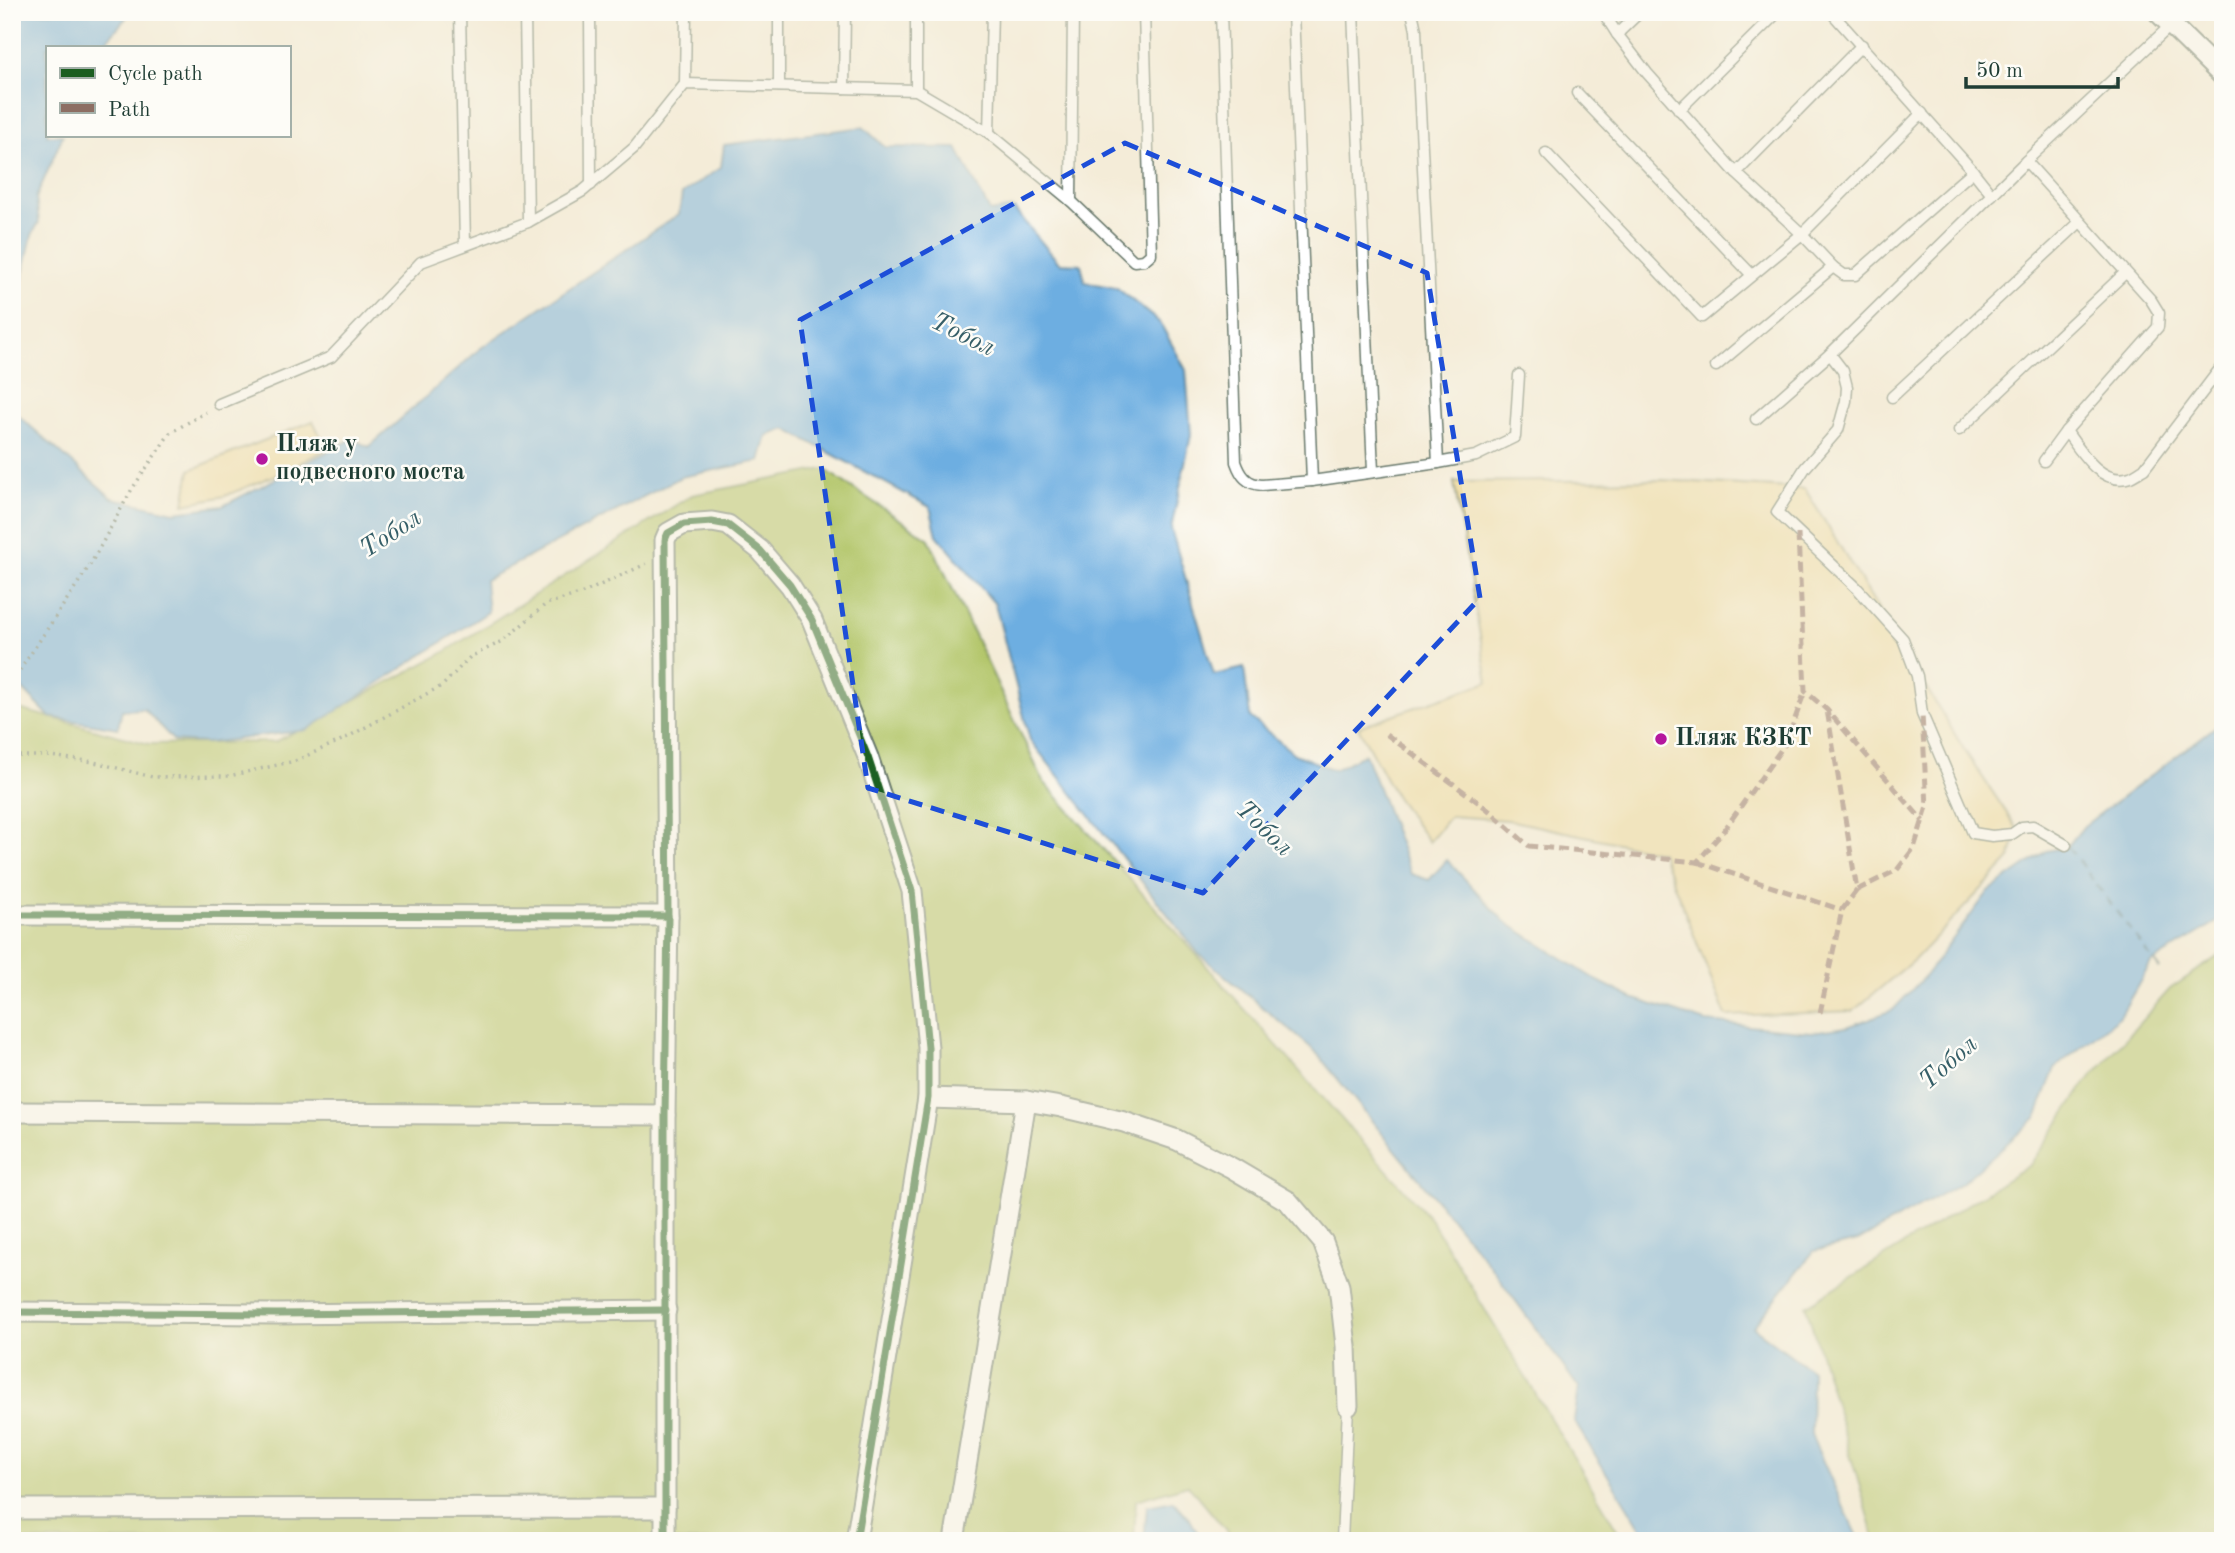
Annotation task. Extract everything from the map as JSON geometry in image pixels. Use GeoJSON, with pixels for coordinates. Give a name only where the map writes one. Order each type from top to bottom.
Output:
{"type":"FeatureCollection","features":[{"type":"Feature","properties":{"kind":"street"},"geometry":{"type":"LineString","coordinates":[[2172,17],[2223,76]]}},
{"type":"Feature","properties":{"kind":"street"},"geometry":{"type":"LineString","coordinates":[[665,1541],[668,916],[665,540],[674,528],[712,522],[728,525],[760,550],[790,585],[812,620],[868,757],[912,891],[928,1047],[928,1098],[856,1541]]}},
{"type":"Feature","properties":{"kind":"street"},"geometry":{"type":"LineString","coordinates":[[12,915],[668,916]]}},
{"type":"Feature","properties":{"kind":"street"},"geometry":{"type":"LineString","coordinates":[[928,1098],[1026,1101],[1124,1122],[1177,1140],[1288,1200],[1323,1242],[1339,1286],[1346,1346],[1348,1406]]}},
{"type":"Feature","properties":{"kind":"street"},"geometry":{"type":"LineString","coordinates":[[954,1541],[1026,1101]]}},
{"type":"Feature","properties":{"kind":"street"},"geometry":{"type":"LineString","coordinates":[[12,1112],[666,1115]]}},
{"type":"Feature","properties":{"kind":"street"},"geometry":{"type":"LineString","coordinates":[[12,1312],[291,1314],[666,1310]]}},
{"type":"Feature","properties":{"kind":"street"},"geometry":{"type":"LineString","coordinates":[[12,1509],[665,1508]]}},
{"type":"Feature","properties":{"kind":"lane"},"geometry":{"type":"LineString","coordinates":[[460,12],[465,244]]}},
{"type":"Feature","properties":{"kind":"lane"},"geometry":{"type":"LineString","coordinates":[[525,12],[528,222]]}},
{"type":"Feature","properties":{"kind":"lane"},"geometry":{"type":"LineString","coordinates":[[590,12],[591,185]]}},
{"type":"Feature","properties":{"kind":"lane"},"geometry":{"type":"LineString","coordinates":[[219,404],[331,357],[421,262],[528,222],[574,198],[591,185],[634,148],[685,83],[686,12]]}},
{"type":"Feature","properties":{"kind":"lane"},"geometry":{"type":"LineString","coordinates":[[779,12],[779,86]]}},
{"type":"Feature","properties":{"kind":"lane"},"geometry":{"type":"LineString","coordinates":[[845,12],[845,88]]}},
{"type":"Feature","properties":{"kind":"lane"},"geometry":{"type":"LineString","coordinates":[[916,12],[916,90]]}},
{"type":"Feature","properties":{"kind":"lane"},"geometry":{"type":"LineString","coordinates":[[989,133],[992,12]]}},
{"type":"Feature","properties":{"kind":"lane"},"geometry":{"type":"LineString","coordinates":[[1071,201],[1073,12]]}},
{"type":"Feature","properties":{"kind":"lane"},"geometry":{"type":"LineString","coordinates":[[685,83],[916,90],[989,133],[1071,201],[1134,261],[1144,260],[1151,254],[1144,12]]}},
{"type":"Feature","properties":{"kind":"lane"},"geometry":{"type":"LineString","coordinates":[[1221,12],[1236,462],[1240,473],[1254,484],[1312,481],[1476,456],[1515,438],[1519,375]]}},
{"type":"Feature","properties":{"kind":"lane"},"geometry":{"type":"LineString","coordinates":[[1293,12],[1312,481]]}},
{"type":"Feature","properties":{"kind":"lane"},"geometry":{"type":"LineString","coordinates":[[1353,12],[1373,471]]}},
{"type":"Feature","properties":{"kind":"lane"},"geometry":{"type":"LineString","coordinates":[[1412,12],[1416,30],[1438,463]]}},
{"type":"Feature","properties":{"kind":"lane"},"geometry":{"type":"LineString","coordinates":[[1603,12],[1617,34],[1679,110],[1735,173],[1844,275],[1856,275],[1973,171]]}},
{"type":"Feature","properties":{"kind":"lane"},"geometry":{"type":"LineString","coordinates":[[1617,34],[1640,12]]}},
{"type":"Feature","properties":{"kind":"lane"},"geometry":{"type":"LineString","coordinates":[[1679,110],[1778,12]]}},
{"type":"Feature","properties":{"kind":"lane"},"geometry":{"type":"LineString","coordinates":[[1831,12],[1992,195]]}},
{"type":"Feature","properties":{"kind":"lane"},"geometry":{"type":"LineString","coordinates":[[1756,419],[1830,354],[2172,17]]}},
{"type":"Feature","properties":{"kind":"lane"},"geometry":{"type":"LineString","coordinates":[[1735,173],[1862,45]]}},
{"type":"Feature","properties":{"kind":"lane"},"geometry":{"type":"LineString","coordinates":[[1577,93],[1751,274]]}},
{"type":"Feature","properties":{"kind":"lane"},"geometry":{"type":"LineString","coordinates":[[1546,153],[1702,317],[1802,234],[1922,113]]}},
{"type":"Feature","properties":{"kind":"lane"},"geometry":{"type":"LineString","coordinates":[[2026,161],[2151,300],[2159,313],[2158,327],[2066,431],[2045,461]]}},
{"type":"Feature","properties":{"kind":"lane"},"geometry":{"type":"LineString","coordinates":[[1892,397],[2080,222]]}},
{"type":"Feature","properties":{"kind":"lane"},"geometry":{"type":"LineString","coordinates":[[1716,366],[1833,267]]}},
{"type":"Feature","properties":{"kind":"lane"},"geometry":{"type":"LineString","coordinates":[[1959,430],[2126,273]]}},
{"type":"Feature","properties":{"kind":"lane"},"geometry":{"type":"LineString","coordinates":[[1830,354],[1843,371],[1847,387],[1838,430],[1805,468],[1777,512],[1857,588],[1903,639],[1917,676],[1922,714],[1973,833],[1992,836],[2012,834],[2022,827],[2033,826],[2066,845]]}},
{"type":"Feature","properties":{"kind":"lane"},"geometry":{"type":"LineString","coordinates":[[2066,431],[2090,463],[2110,478],[2129,478],[2144,469],[2223,365]]}},
{"type":"Feature","properties":{"kind":"lane"},"geometry":{"type":"LineString","coordinates":[[1342,1541],[1348,1406]]}},
{"type":"Feature","properties":{"kind":"path"},"geometry":{"type":"LineString","coordinates":[[12,682],[90,565],[132,489],[170,433],[219,404]]}},
{"type":"Feature","properties":{"kind":"path"},"geometry":{"type":"LineString","coordinates":[[12,756],[51,756],[93,762],[152,777],[229,776],[295,761],[344,739],[443,685],[470,657],[503,641],[546,604],[583,593],[667,554]]}},
{"type":"Feature","properties":{"kind":"highlighted area"},"geometry":{"type":"Polygon","coordinates":[[[1125,143],[1427,273],[1480,598],[1203,893],[868,788],[800,320],[1125,143]]]}},
{"type":"Feature","properties":{"kind":"green space"},"geometry":{"type":"Polygon","coordinates":[[[824,469],[929,539],[1043,781],[1431,1220],[1624,1541],[1235,1541],[1188,1485],[1136,1500],[1134,1541],[12,1541],[12,712],[19,709],[149,744],[275,742],[440,655],[692,495],[824,469]]]}},
{"type":"Feature","properties":{"kind":"green space"},"geometry":{"type":"Polygon","coordinates":[[[2223,953],[2223,1541],[1876,1541],[1806,1306],[2030,1165],[2085,1084],[2170,989],[2223,953]]]}},
{"type":"Feature","properties":{"kind":"sand","name":"Пляж у подвесного моста"},"geometry":{"type":"Polygon","coordinates":[[[313,421],[327,449],[280,473],[225,496],[184,504],[190,470],[313,421]]]}},
{"type":"Feature","properties":{"kind":"sand","name":"Пляж КЗКТ"},"geometry":{"type":"Polygon","coordinates":[[[1661,480],[1805,489],[1965,751],[2018,830],[2010,859],[1915,959],[1853,1011],[1726,1016],[1661,852],[1508,820],[1450,816],[1429,842],[1396,797],[1358,727],[1488,682],[1454,482],[1661,480]]]}},
{"type":"Feature","properties":{"kind":"water"},"geometry":{"type":"Polygon","coordinates":[[[12,12],[127,12],[126,18],[102,46],[46,46],[46,136],[63,136],[36,198],[39,222],[32,235],[20,289],[18,326],[12,347],[12,12]]]}},
{"type":"Feature","properties":{"kind":"water","name":"Тобол"},"geometry":{"type":"Polygon","coordinates":[[[863,127],[885,147],[957,148],[990,212],[1013,208],[1059,263],[1081,264],[1085,282],[1117,288],[1160,323],[1186,370],[1191,435],[1171,529],[1214,675],[1244,668],[1250,717],[1294,754],[1334,770],[1365,754],[1411,874],[1429,880],[1447,860],[1504,921],[1596,980],[1632,998],[1706,1022],[1811,1032],[1847,1027],[1893,1010],[1925,976],[1989,891],[2047,851],[2067,847],[2084,826],[2223,721],[2223,918],[2151,963],[2120,1016],[2055,1068],[2036,1118],[1963,1182],[1858,1241],[1814,1251],[1753,1327],[1812,1371],[1811,1435],[1859,1541],[1649,1541],[1574,1421],[1579,1388],[1491,1267],[1315,1051],[1199,954],[1030,740],[995,604],[937,535],[930,507],[786,429],[767,436],[760,461],[681,477],[485,580],[488,612],[307,730],[207,743],[174,741],[144,709],[122,710],[118,728],[50,717],[12,678],[12,410],[112,498],[174,512],[223,506],[352,439],[369,447],[481,348],[679,214],[682,194],[721,167],[724,145],[863,127]]]}},
{"type":"Feature","properties":{"kind":"water"},"geometry":{"type":"Polygon","coordinates":[[[1173,1501],[1191,1521],[1202,1541],[1144,1541],[1147,1506],[1173,1501]]]}},
{"type":"Feature","properties":{"kind":"ferry route"},"geometry":{"type":"LineString","coordinates":[[2068,847],[2162,972]]}},
{"type":"Feature","properties":{"kind":"marked path"},"geometry":{"type":"LineString","coordinates":[[1798,534],[1805,691],[1827,710],[1923,821]]}},
{"type":"Feature","properties":{"kind":"marked path"},"geometry":{"type":"LineString","coordinates":[[1386,734],[1486,808],[1529,846],[1697,862],[1722,833],[1787,741],[1805,691]]}},
{"type":"Feature","properties":{"kind":"marked path"},"geometry":{"type":"LineString","coordinates":[[1820,1013],[1842,910],[1857,890],[1827,710]]}},
{"type":"Feature","properties":{"kind":"marked path"},"geometry":{"type":"LineString","coordinates":[[1857,890],[1897,870],[1914,848],[1927,807],[1922,714]]}},
{"type":"Feature","properties":{"kind":"marked path"},"geometry":{"type":"LineString","coordinates":[[1697,862],[1842,910]]}},
{"type":"Feature","properties":{"kind":"cycle path"},"geometry":{"type":"LineString","coordinates":[[665,1541],[668,916],[665,540],[668,533],[684,524],[712,522],[728,525],[760,550],[790,585],[812,620],[868,757],[912,891],[928,1047],[928,1098],[856,1541]]}},
{"type":"Feature","properties":{"kind":"cycle path"},"geometry":{"type":"LineString","coordinates":[[12,915],[668,916]]}},
{"type":"Feature","properties":{"kind":"cycle path"},"geometry":{"type":"LineString","coordinates":[[12,1312],[277,1314],[666,1310]]}},
{"type":"Feature","properties":{"kind":"place","name":"Пляж у подвесного моста"},"geometry":{"type":"Point","coordinates":[262,459]}},
{"type":"Feature","properties":{"kind":"place","name":"Пляж КЗКТ"},"geometry":{"type":"Point","coordinates":[1661,739]}}]}
